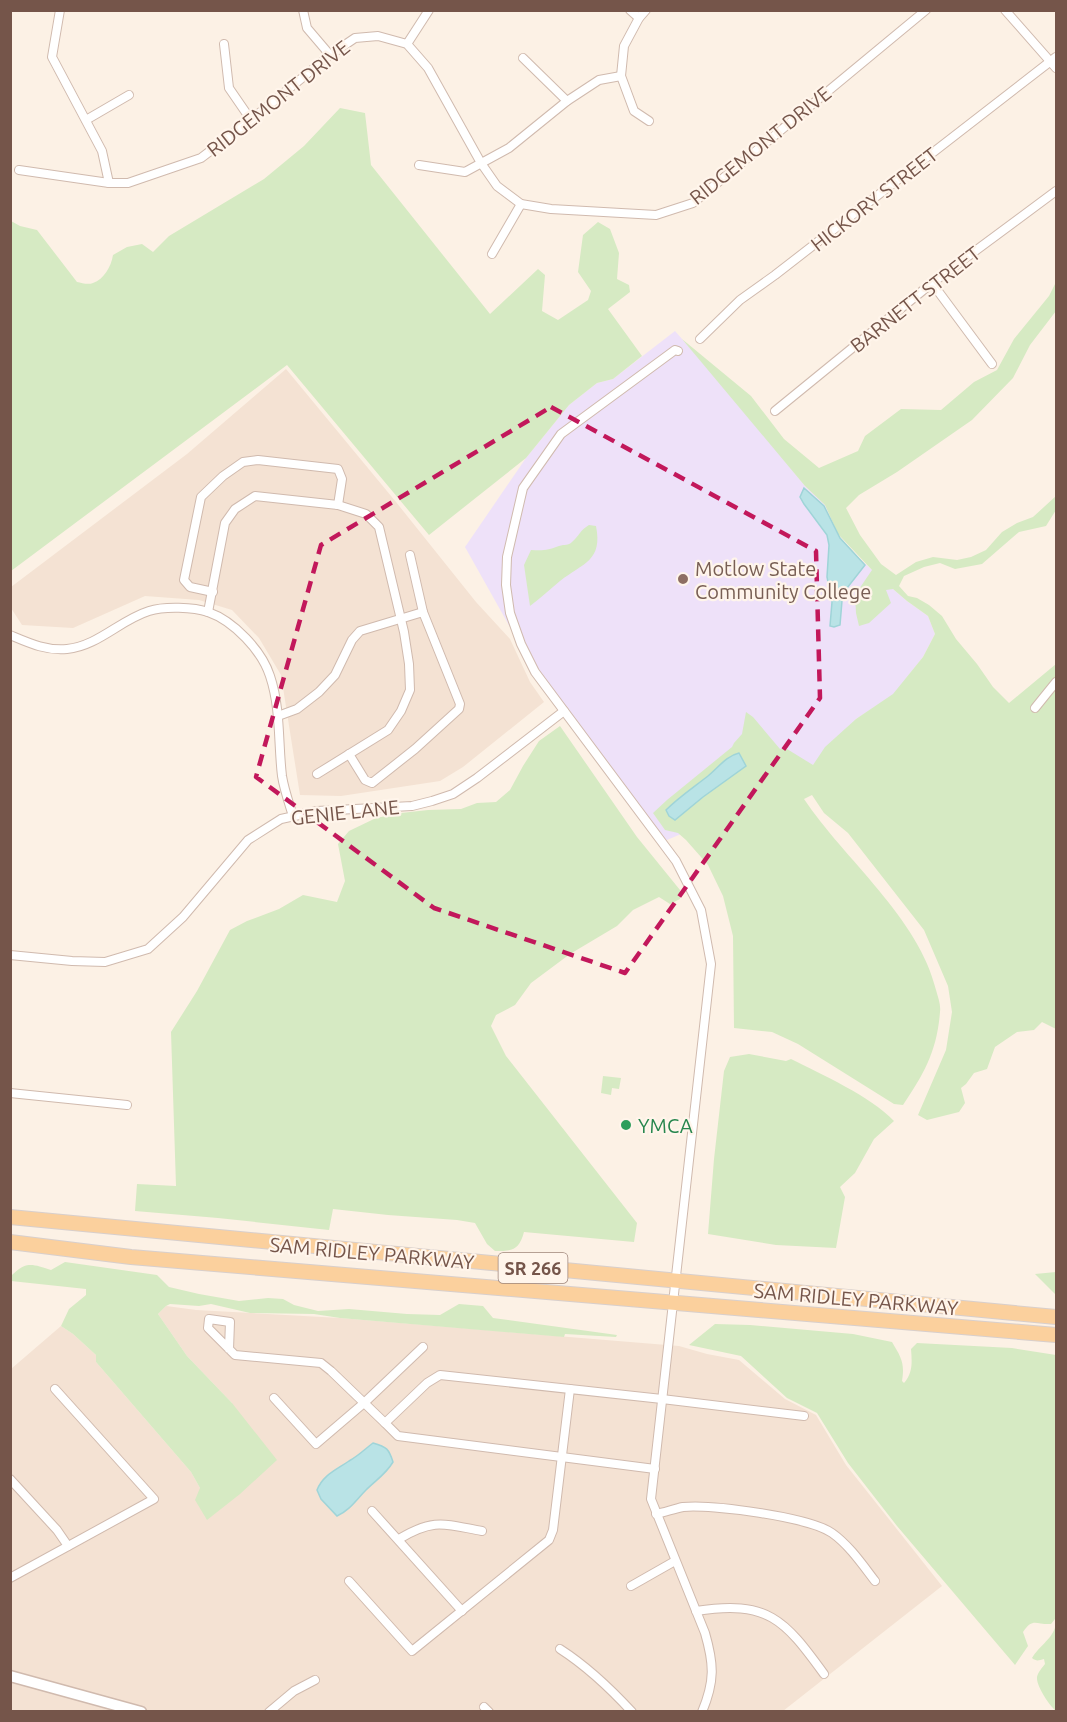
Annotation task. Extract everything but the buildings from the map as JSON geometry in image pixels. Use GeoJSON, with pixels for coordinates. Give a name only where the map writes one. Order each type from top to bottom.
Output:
{"type":"FeatureCollection","features":[{"type":"Feature","properties":{"kind":"main road","name":"SAM RIDLEY PARKWAY"},"geometry":{"type":"LineString","coordinates":[[10,1217],[1056,1317]]}},
{"type":"Feature","properties":{"kind":"main road","name":"SAM RIDLEY PARKWAY"},"geometry":{"type":"LineString","coordinates":[[10,1242],[131,1257],[1056,1335]]}},
{"type":"Feature","properties":{"kind":"street"},"geometry":{"type":"LineString","coordinates":[[60,10],[52,57],[102,151],[109,183]]}},
{"type":"Feature","properties":{"kind":"street"},"geometry":{"type":"LineString","coordinates":[[303,10],[307,28],[330,55]]}},
{"type":"Feature","properties":{"kind":"street"},"geometry":{"type":"LineString","coordinates":[[407,44],[429,10]]}},
{"type":"Feature","properties":{"kind":"street"},"geometry":{"type":"LineString","coordinates":[[630,10],[639,18]]}},
{"type":"Feature","properties":{"kind":"street"},"geometry":{"type":"LineString","coordinates":[[646,10],[639,18],[624,46],[621,76],[634,111],[649,121]]}},
{"type":"Feature","properties":{"kind":"street","name":"RIDGEMONT DRIVE"},"geometry":{"type":"LineString","coordinates":[[19,170],[109,183],[128,183],[201,158],[330,55],[355,38],[378,36],[407,44],[428,68],[481,163],[497,186],[521,204],[551,209],[656,214],[693,203],[926,10]]}},
{"type":"Feature","properties":{"kind":"street"},"geometry":{"type":"LineString","coordinates":[[1005,10],[1055,62]]}},
{"type":"Feature","properties":{"kind":"street"},"geometry":{"type":"LineString","coordinates":[[224,44],[228,88],[251,120]]}},
{"type":"Feature","properties":{"kind":"street"},"geometry":{"type":"LineString","coordinates":[[523,58],[567,101]]}},
{"type":"Feature","properties":{"kind":"street","name":"HICKORY STREET"},"geometry":{"type":"LineString","coordinates":[[700,339],[740,300],[1055,62]]}},
{"type":"Feature","properties":{"kind":"street"},"geometry":{"type":"LineString","coordinates":[[419,165],[465,172],[509,148],[567,101],[599,80],[621,76]]}},
{"type":"Feature","properties":{"kind":"street"},"geometry":{"type":"LineString","coordinates":[[86,120],[129,95]]}},
{"type":"Feature","properties":{"kind":"street","name":"BARNETT STREET"},"geometry":{"type":"LineString","coordinates":[[775,411],[932,283],[1056,191]]}},
{"type":"Feature","properties":{"kind":"street"},"geometry":{"type":"LineString","coordinates":[[492,254],[521,204]]}},
{"type":"Feature","properties":{"kind":"street"},"geometry":{"type":"LineString","coordinates":[[932,283],[992,364]]}},
{"type":"Feature","properties":{"kind":"street"},"geometry":{"type":"LineString","coordinates":[[678,351],[675,350],[561,434],[523,488],[507,557],[506,585],[510,613],[521,644],[535,672],[676,861],[701,910],[711,964],[651,1499],[712,1656],[712,1678],[702,1712]]}},
{"type":"Feature","properties":{"kind":"street"},"geometry":{"type":"LineString","coordinates":[[213,592],[190,587],[184,579],[201,497],[223,476],[243,462],[258,460],[338,469],[342,479],[338,505]]}},
{"type":"Feature","properties":{"kind":"street"},"geometry":{"type":"LineString","coordinates":[[208,612],[225,523],[235,509],[255,496],[338,505],[366,514],[379,527],[401,619],[409,664],[410,690],[401,711],[388,730],[316,774]]}},
{"type":"Feature","properties":{"kind":"street"},"geometry":{"type":"LineString","coordinates":[[349,754],[365,780],[372,783],[415,749],[459,709],[460,704],[423,612],[410,555]]}},
{"type":"Feature","properties":{"kind":"street"},"geometry":{"type":"LineString","coordinates":[[10,635],[36,647],[66,650],[84,645],[151,610],[181,608],[208,612],[228,623],[246,638],[258,653],[270,675],[278,716],[282,778],[293,816]]}},
{"type":"Feature","properties":{"kind":"street"},"geometry":{"type":"LineString","coordinates":[[278,716],[297,709],[320,692],[335,675],[352,640],[360,631],[423,612]]}},
{"type":"Feature","properties":{"kind":"street"},"geometry":{"type":"LineString","coordinates":[[1035,708],[1056,682]]}},
{"type":"Feature","properties":{"kind":"street","name":"GENIE LANE"},"geometry":{"type":"LineString","coordinates":[[10,955],[105,962],[148,949],[183,917],[249,840],[281,819],[317,811],[412,806],[453,794],[564,711]]}},
{"type":"Feature","properties":{"kind":"street"},"geometry":{"type":"LineString","coordinates":[[10,1093],[128,1105]]}},
{"type":"Feature","properties":{"kind":"street"},"geometry":{"type":"LineString","coordinates":[[274,1398],[316,1444],[364,1403],[423,1347]]}},
{"type":"Feature","properties":{"kind":"street"},"geometry":{"type":"LineString","coordinates":[[229,1349],[235,1354],[321,1364],[398,1436],[655,1469]]}},
{"type":"Feature","properties":{"kind":"street"},"geometry":{"type":"LineString","coordinates":[[385,1424],[427,1383],[440,1375],[804,1416]]}},
{"type":"Feature","properties":{"kind":"street"},"geometry":{"type":"LineString","coordinates":[[10,1578],[154,1499],[56,1389]]}},
{"type":"Feature","properties":{"kind":"street"},"geometry":{"type":"LineString","coordinates":[[349,1581],[412,1652],[549,1540],[553,1530],[570,1389]]}},
{"type":"Feature","properties":{"kind":"street"},"geometry":{"type":"LineString","coordinates":[[10,1479],[69,1546]]}},
{"type":"Feature","properties":{"kind":"street"},"geometry":{"type":"LineString","coordinates":[[656,1514],[684,1507],[706,1507],[800,1521],[831,1532],[857,1557],[875,1581]]}},
{"type":"Feature","properties":{"kind":"street"},"geometry":{"type":"LineString","coordinates":[[372,1510],[462,1611]]}},
{"type":"Feature","properties":{"kind":"street"},"geometry":{"type":"LineString","coordinates":[[399,1539],[427,1525],[441,1523],[482,1531]]}},
{"type":"Feature","properties":{"kind":"street"},"geometry":{"type":"LineString","coordinates":[[631,1586],[675,1561]]}},
{"type":"Feature","properties":{"kind":"street"},"geometry":{"type":"LineString","coordinates":[[696,1611],[733,1607],[766,1614],[786,1627],[800,1640],[824,1674]]}},
{"type":"Feature","properties":{"kind":"street"},"geometry":{"type":"LineString","coordinates":[[560,1648],[584,1665],[632,1712]]}},
{"type":"Feature","properties":{"kind":"street"},"geometry":{"type":"LineString","coordinates":[[10,1676],[141,1712]]}},
{"type":"Feature","properties":{"kind":"street"},"geometry":{"type":"LineString","coordinates":[[269,1712],[294,1691],[315,1680]]}},
{"type":"Feature","properties":{"kind":"highlighted area"},"geometry":{"type":"Polygon","coordinates":[[[551,407],[816,551],[820,698],[625,973],[434,908],[256,777],[321,545],[551,407]]]}},
{"type":"Feature","properties":{"kind":"shaded area","name":"Motlow State Community College"},"geometry":{"type":"Polygon","coordinates":[[[675,331],[727,390],[805,486],[825,505],[838,535],[893,589],[928,616],[935,634],[923,657],[893,695],[856,719],[813,765],[686,832],[662,842],[535,672],[465,547],[526,458],[569,405],[597,383],[613,379],[675,331]]]}},
{"type":"Feature","properties":{"kind":"shaded area"},"geometry":{"type":"Polygon","coordinates":[[[286,369],[476,602],[510,639],[530,682],[544,702],[463,767],[440,781],[341,796],[300,795],[281,675],[259,638],[232,610],[199,600],[145,596],[73,628],[22,625],[11,608],[11,587],[187,454],[286,369]]]}},
{"type":"Feature","properties":{"kind":"shaded area"},"geometry":{"type":"Polygon","coordinates":[[[166,1306],[679,1346],[739,1360],[785,1399],[816,1415],[846,1465],[942,1586],[783,1711],[11,1712],[11,1369],[61,1326],[73,1334],[96,1355],[96,1362],[191,1472],[200,1488],[207,1519],[232,1403],[187,1356],[158,1314],[166,1306]]]}},
{"type":"Feature","properties":{"kind":"green space"},"geometry":{"type":"Polygon","coordinates":[[[340,108],[365,113],[371,165],[490,314],[538,269],[545,275],[542,311],[558,320],[588,300],[591,291],[578,272],[583,235],[598,222],[610,229],[619,253],[617,279],[629,285],[630,292],[608,309],[642,356],[613,379],[597,383],[569,405],[526,458],[429,535],[287,365],[11,571],[11,221],[37,230],[77,282],[93,283],[106,272],[113,255],[127,247],[142,244],[153,252],[169,236],[264,179],[304,146],[340,108]]]}},
{"type":"Feature","properties":{"kind":"green space"},"geometry":{"type":"Polygon","coordinates":[[[1056,282],[1056,311],[1030,345],[1013,378],[972,420],[897,472],[859,495],[846,508],[860,535],[881,564],[896,575],[916,562],[933,557],[957,560],[986,550],[1002,532],[1033,517],[1056,496],[1056,510],[1046,526],[1019,532],[982,564],[955,569],[940,563],[924,567],[904,576],[899,586],[908,596],[929,605],[942,616],[956,639],[993,687],[1009,703],[1056,664],[1056,1029],[1042,1022],[1034,1030],[1017,1032],[995,1047],[987,1069],[974,1073],[961,1088],[965,1103],[959,1112],[927,1120],[918,1115],[946,1050],[952,1012],[948,986],[924,930],[848,833],[824,813],[812,795],[804,799],[879,890],[914,938],[927,964],[940,1004],[933,1050],[903,1105],[894,1104],[798,1044],[772,1032],[734,1028],[733,936],[723,896],[708,865],[678,833],[665,830],[653,813],[732,747],[742,734],[746,712],[780,749],[787,749],[813,765],[825,747],[856,719],[893,694],[923,657],[935,634],[928,616],[893,589],[886,590],[891,603],[869,623],[859,626],[855,595],[872,570],[838,534],[825,505],[805,486],[682,339],[751,396],[784,439],[819,468],[858,451],[865,436],[901,409],[941,410],[974,382],[997,370],[1014,339],[1049,296],[1056,282]]]}},
{"type":"Feature","properties":{"kind":"green space"},"geometry":{"type":"Polygon","coordinates":[[[589,525],[596,526],[597,547],[594,554],[530,606],[524,565],[531,550],[546,550],[569,544],[589,525]]]}},
{"type":"Feature","properties":{"kind":"green space"},"geometry":{"type":"Polygon","coordinates":[[[560,726],[637,837],[680,890],[680,899],[670,904],[659,897],[633,910],[617,926],[570,954],[531,983],[515,1005],[496,1015],[491,1026],[506,1056],[637,1223],[634,1242],[524,1232],[520,1243],[514,1248],[495,1251],[487,1244],[475,1223],[457,1220],[333,1209],[329,1230],[135,1211],[137,1184],[176,1186],[171,1032],[197,991],[230,930],[279,909],[303,895],[337,902],[345,881],[338,844],[349,831],[376,818],[401,813],[461,809],[477,803],[496,802],[510,790],[539,741],[560,726]]]}},
{"type":"Feature","properties":{"kind":"green space"},"geometry":{"type":"Polygon","coordinates":[[[749,1054],[786,1061],[791,1059],[859,1095],[894,1121],[874,1139],[855,1173],[840,1187],[845,1197],[836,1248],[776,1245],[708,1234],[724,1071],[730,1057],[749,1054]]]}},
{"type":"Feature","properties":{"kind":"green space"},"geometry":{"type":"Polygon","coordinates":[[[603,1076],[621,1078],[619,1089],[612,1088],[611,1095],[601,1093],[603,1076]]]}},
{"type":"Feature","properties":{"kind":"green space"},"geometry":{"type":"Polygon","coordinates":[[[65,1262],[157,1275],[169,1287],[239,1301],[283,1299],[294,1305],[318,1311],[349,1309],[440,1315],[459,1304],[483,1306],[493,1318],[617,1335],[616,1337],[565,1334],[564,1337],[314,1314],[250,1313],[211,1304],[199,1306],[170,1304],[158,1314],[187,1356],[232,1403],[277,1460],[207,1520],[195,1500],[200,1488],[191,1472],[96,1362],[96,1355],[61,1326],[69,1309],[86,1295],[86,1289],[11,1281],[11,1276],[25,1266],[34,1265],[51,1270],[65,1262]]]}},
{"type":"Feature","properties":{"kind":"green space"},"geometry":{"type":"Polygon","coordinates":[[[1056,1272],[1056,1295],[1035,1274],[1056,1272]]]}},
{"type":"Feature","properties":{"kind":"green space"},"geometry":{"type":"Polygon","coordinates":[[[715,1324],[853,1334],[892,1342],[901,1360],[904,1383],[912,1363],[911,1349],[917,1343],[1012,1348],[1056,1355],[1056,1711],[1044,1696],[1037,1681],[1038,1673],[1045,1664],[1044,1659],[1032,1658],[1054,1630],[1055,1619],[1051,1624],[1032,1623],[1026,1627],[1023,1632],[1028,1646],[1015,1665],[897,1526],[848,1463],[817,1413],[787,1398],[741,1356],[689,1345],[715,1324]]]}},
{"type":"Feature","properties":{"kind":"water"},"geometry":{"type":"Polygon","coordinates":[[[804,488],[824,506],[840,538],[865,565],[847,588],[842,601],[840,625],[834,627],[830,626],[832,602],[827,577],[829,545],[827,535],[800,497],[804,488]]]}},
{"type":"Feature","properties":{"kind":"water"},"geometry":{"type":"Polygon","coordinates":[[[739,753],[746,766],[675,820],[669,816],[666,810],[681,796],[726,759],[739,753]]]}},
{"type":"Feature","properties":{"kind":"water"},"geometry":{"type":"Polygon","coordinates":[[[373,1443],[387,1449],[393,1462],[349,1508],[337,1516],[321,1499],[317,1490],[326,1477],[373,1443]]]}},
{"type":"Feature","properties":{"kind":"place","name":"Motlow State Community College"},"geometry":{"type":"Point","coordinates":[683,579]}},
{"type":"Feature","properties":{"kind":"place","name":"YMCA"},"geometry":{"type":"Point","coordinates":[626,1125]}}]}
